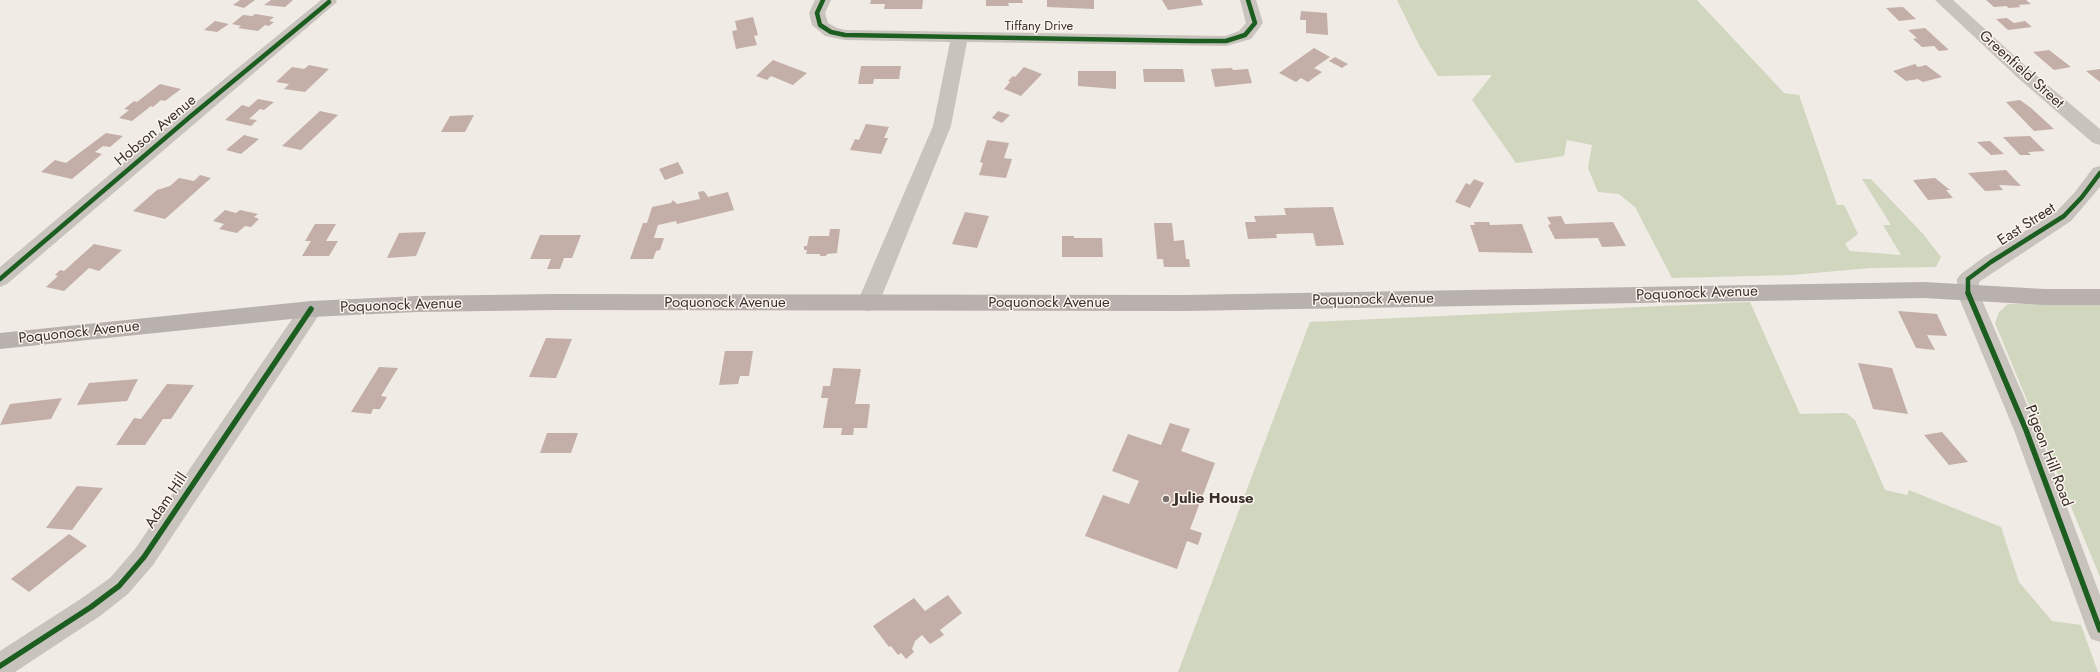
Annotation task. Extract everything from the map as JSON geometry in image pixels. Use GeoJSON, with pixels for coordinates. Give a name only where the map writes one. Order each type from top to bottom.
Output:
{"type":"FeatureCollection","features":[{"type":"Feature","properties":{"kind":"main road","name":"Poquonock Avenue"},"geometry":{"type":"LineString","coordinates":[[0,341],[312,309],[417,304],[555,302],[1184,303],[1575,298],[1876,291],[1968,293],[2044,297],[2100,296]]}},
{"type":"Feature","properties":{"kind":"street","name":"Tiffany Drive"},"geometry":{"type":"LineString","coordinates":[[823,0],[817,13],[820,25],[831,32],[845,35],[959,38],[1025,37],[1226,40],[1245,35],[1255,23],[1248,0]]}},
{"type":"Feature","properties":{"kind":"street","name":"Greenfield Street"},"geometry":{"type":"LineString","coordinates":[[1943,0],[2024,74],[2100,139]]}},
{"type":"Feature","properties":{"kind":"street","name":"Hobson Avenue"},"geometry":{"type":"LineString","coordinates":[[0,279],[191,116],[329,2]]}},
{"type":"Feature","properties":{"kind":"street"},"geometry":{"type":"LineString","coordinates":[[868,303],[942,126],[959,38]]}},
{"type":"Feature","properties":{"kind":"street","name":"East Street"},"geometry":{"type":"LineString","coordinates":[[1968,293],[1968,279],[1991,262],[2064,216],[2082,197],[2100,173]]}},
{"type":"Feature","properties":{"kind":"street","name":"Pigeon Hill Road"},"geometry":{"type":"LineString","coordinates":[[1968,293],[2026,430],[2100,630]]}},
{"type":"Feature","properties":{"kind":"street","name":"Adam Hill"},"geometry":{"type":"LineString","coordinates":[[0,666],[91,607],[118,586],[144,557],[312,309]]}},
{"type":"Feature","properties":{"kind":"green space"},"geometry":{"type":"Polygon","coordinates":[[[1397,0],[1697,0],[1784,93],[1799,95],[1837,205],[1844,205],[1858,234],[1845,244],[1850,251],[1901,255],[1883,225],[1891,225],[1862,179],[1871,179],[1924,235],[1941,257],[1936,267],[1871,268],[1791,275],[1672,278],[1635,207],[1619,194],[1598,192],[1588,168],[1592,145],[1567,140],[1564,156],[1516,163],[1472,100],[1492,75],[1438,76],[1419,45],[1397,0]]]}},
{"type":"Feature","properties":{"kind":"green space"},"geometry":{"type":"Polygon","coordinates":[[[1750,302],[1800,414],[1846,413],[1855,420],[1885,490],[1907,495],[1909,490],[2001,527],[2019,582],[2052,621],[2081,625],[2098,672],[1178,672],[1310,322],[1750,302]]]}},
{"type":"Feature","properties":{"kind":"green space"},"geometry":{"type":"Polygon","coordinates":[[[2008,304],[2100,305],[2100,577],[1995,323],[1999,312],[2008,304]]]}},
{"type":"Feature","properties":{"kind":"building"},"geometry":{"type":"Polygon","coordinates":[[[240,0],[255,0],[244,8],[233,5],[240,0]]]}},
{"type":"Feature","properties":{"kind":"building"},"geometry":{"type":"Polygon","coordinates":[[[271,0],[293,0],[285,7],[264,5],[271,0]]]}},
{"type":"Feature","properties":{"kind":"building"},"geometry":{"type":"Polygon","coordinates":[[[871,0],[923,0],[922,9],[884,9],[885,4],[870,4],[871,0]]]}},
{"type":"Feature","properties":{"kind":"building"},"geometry":{"type":"Polygon","coordinates":[[[986,0],[1022,0],[1023,3],[1008,3],[1009,6],[986,6],[986,0]]]}},
{"type":"Feature","properties":{"kind":"building"},"geometry":{"type":"Polygon","coordinates":[[[1047,0],[1094,0],[1094,9],[1047,7],[1047,0]]]}},
{"type":"Feature","properties":{"kind":"building"},"geometry":{"type":"Polygon","coordinates":[[[1162,0],[1201,0],[1203,5],[1168,10],[1162,0]]]}},
{"type":"Feature","properties":{"kind":"building"},"geometry":{"type":"Polygon","coordinates":[[[1986,0],[2026,0],[2031,4],[2018,5],[2021,7],[2009,8],[2006,6],[1994,7],[1986,0]]]}},
{"type":"Feature","properties":{"kind":"building"},"geometry":{"type":"Polygon","coordinates":[[[1903,7],[1916,19],[1899,21],[1886,8],[1903,7]]]}},
{"type":"Feature","properties":{"kind":"building"},"geometry":{"type":"Polygon","coordinates":[[[1301,11],[1327,13],[1328,35],[1306,33],[1306,20],[1300,20],[1301,11]]]}},
{"type":"Feature","properties":{"kind":"building"},"geometry":{"type":"Polygon","coordinates":[[[255,14],[274,17],[269,21],[274,22],[269,26],[265,25],[258,31],[238,28],[241,26],[232,24],[243,15],[252,16],[255,14]]]}},
{"type":"Feature","properties":{"kind":"building"},"geometry":{"type":"Polygon","coordinates":[[[753,17],[758,35],[754,36],[757,45],[736,49],[732,31],[737,30],[735,21],[753,17]]]}},
{"type":"Feature","properties":{"kind":"building"},"geometry":{"type":"Polygon","coordinates":[[[2007,18],[2014,23],[2025,21],[2032,27],[2008,30],[1996,19],[2007,18]]]}},
{"type":"Feature","properties":{"kind":"building"},"geometry":{"type":"Polygon","coordinates":[[[215,21],[229,24],[217,32],[204,30],[215,21]]]}},
{"type":"Feature","properties":{"kind":"building"},"geometry":{"type":"Polygon","coordinates":[[[1925,28],[1949,50],[1939,51],[1934,46],[1922,47],[1913,39],[1917,38],[1908,30],[1925,28]]]}},
{"type":"Feature","properties":{"kind":"building"},"geometry":{"type":"Polygon","coordinates":[[[1314,48],[1330,57],[1314,68],[1322,72],[1308,82],[1301,78],[1296,82],[1279,73],[1314,48]]]}},
{"type":"Feature","properties":{"kind":"building"},"geometry":{"type":"Polygon","coordinates":[[[2049,50],[2071,67],[2054,70],[2033,52],[2049,50]]]}},
{"type":"Feature","properties":{"kind":"building"},"geometry":{"type":"Polygon","coordinates":[[[1335,57],[1348,64],[1342,68],[1329,61],[1335,57]]]}},
{"type":"Feature","properties":{"kind":"building"},"geometry":{"type":"Polygon","coordinates":[[[773,60],[807,73],[793,85],[771,76],[767,80],[756,76],[773,60]]]}},
{"type":"Feature","properties":{"kind":"building"},"geometry":{"type":"Polygon","coordinates":[[[1915,64],[1918,67],[1926,65],[1942,77],[1923,82],[1918,79],[1906,81],[1893,71],[1915,64]]]}},
{"type":"Feature","properties":{"kind":"building"},"geometry":{"type":"Polygon","coordinates":[[[309,65],[329,69],[305,92],[284,89],[289,84],[276,82],[292,67],[304,69],[309,65]]]}},
{"type":"Feature","properties":{"kind":"building"},"geometry":{"type":"Polygon","coordinates":[[[861,66],[901,66],[899,79],[874,79],[873,84],[858,84],[861,66]]]}},
{"type":"Feature","properties":{"kind":"building"},"geometry":{"type":"Polygon","coordinates":[[[1024,67],[1042,74],[1021,96],[1004,89],[1010,82],[1008,81],[1013,76],[1015,77],[1024,67]]]}},
{"type":"Feature","properties":{"kind":"building"},"geometry":{"type":"Polygon","coordinates":[[[1232,68],[1233,70],[1248,69],[1252,83],[1215,87],[1211,69],[1232,68]]]}},
{"type":"Feature","properties":{"kind":"building"},"geometry":{"type":"Polygon","coordinates":[[[1143,69],[1183,69],[1185,82],[1144,82],[1143,69]]]}},
{"type":"Feature","properties":{"kind":"building"},"geometry":{"type":"Polygon","coordinates":[[[2100,69],[2100,82],[2086,71],[2100,69]]]}},
{"type":"Feature","properties":{"kind":"building"},"geometry":{"type":"Polygon","coordinates":[[[1078,71],[1116,71],[1116,89],[1078,86],[1078,71]]]}},
{"type":"Feature","properties":{"kind":"building"},"geometry":{"type":"Polygon","coordinates":[[[160,84],[181,89],[165,101],[161,100],[153,107],[151,106],[132,121],[119,118],[129,110],[124,109],[134,101],[137,102],[160,84]]]}},
{"type":"Feature","properties":{"kind":"building"},"geometry":{"type":"Polygon","coordinates":[[[258,99],[274,102],[264,110],[260,109],[249,119],[257,120],[251,126],[225,120],[242,105],[249,107],[258,99]]]}},
{"type":"Feature","properties":{"kind":"building"},"geometry":{"type":"Polygon","coordinates":[[[2020,100],[2054,129],[2034,131],[2006,102],[2020,100]]]}},
{"type":"Feature","properties":{"kind":"building"},"geometry":{"type":"Polygon","coordinates":[[[320,111],[338,115],[301,150],[282,146],[320,111]]]}},
{"type":"Feature","properties":{"kind":"building"},"geometry":{"type":"Polygon","coordinates":[[[998,111],[1010,115],[1002,123],[992,118],[998,111]]]}},
{"type":"Feature","properties":{"kind":"building"},"geometry":{"type":"Polygon","coordinates":[[[474,115],[465,132],[441,132],[450,116],[474,115]]]}},
{"type":"Feature","properties":{"kind":"building"},"geometry":{"type":"Polygon","coordinates":[[[866,124],[889,127],[884,138],[888,138],[881,154],[850,150],[855,139],[859,140],[866,124]]]}},
{"type":"Feature","properties":{"kind":"building"},"geometry":{"type":"Polygon","coordinates":[[[106,133],[123,136],[110,147],[103,146],[95,152],[102,154],[72,179],[41,172],[55,160],[66,163],[106,133]]]}},
{"type":"Feature","properties":{"kind":"building"},"geometry":{"type":"Polygon","coordinates":[[[244,135],[259,139],[241,154],[226,150],[244,135]]]}},
{"type":"Feature","properties":{"kind":"building"},"geometry":{"type":"Polygon","coordinates":[[[2030,136],[2045,151],[2028,152],[2031,155],[2020,155],[2003,137],[2030,136]]]}},
{"type":"Feature","properties":{"kind":"building"},"geometry":{"type":"Polygon","coordinates":[[[987,140],[1009,143],[1004,158],[1012,159],[1006,178],[979,175],[983,163],[980,162],[987,140]]]}},
{"type":"Feature","properties":{"kind":"building"},"geometry":{"type":"Polygon","coordinates":[[[1990,141],[2004,154],[1991,155],[1977,142],[1990,141]]]}},
{"type":"Feature","properties":{"kind":"building"},"geometry":{"type":"Polygon","coordinates":[[[678,162],[684,173],[665,180],[659,169],[678,162]]]}},
{"type":"Feature","properties":{"kind":"building"},"geometry":{"type":"Polygon","coordinates":[[[2006,170],[2021,186],[1999,185],[2003,190],[1985,191],[1968,173],[2006,170]]]}},
{"type":"Feature","properties":{"kind":"building"},"geometry":{"type":"Polygon","coordinates":[[[200,175],[211,178],[165,219],[133,211],[157,190],[170,186],[179,178],[194,181],[200,175]]]}},
{"type":"Feature","properties":{"kind":"building"},"geometry":{"type":"Polygon","coordinates":[[[1935,178],[1950,190],[1946,190],[1953,198],[1928,200],[1913,180],[1935,178]]]}},
{"type":"Feature","properties":{"kind":"building"},"geometry":{"type":"Polygon","coordinates":[[[1474,179],[1484,183],[1470,208],[1455,202],[1466,183],[1470,185],[1474,179]]]}},
{"type":"Feature","properties":{"kind":"building"},"geometry":{"type":"Polygon","coordinates":[[[704,191],[708,197],[728,192],[734,210],[677,224],[676,221],[658,225],[654,238],[664,238],[660,250],[656,251],[653,259],[630,259],[643,223],[647,223],[652,207],[671,203],[673,200],[677,204],[700,199],[698,192],[704,191]]]}},
{"type":"Feature","properties":{"kind":"building"},"geometry":{"type":"Polygon","coordinates":[[[1333,207],[1344,245],[1316,246],[1313,233],[1276,234],[1277,238],[1248,239],[1245,222],[1256,222],[1254,216],[1286,215],[1284,208],[1333,207]]]}},
{"type":"Feature","properties":{"kind":"building"},"geometry":{"type":"Polygon","coordinates":[[[225,210],[236,213],[240,210],[258,214],[254,217],[259,219],[251,227],[245,226],[237,233],[219,229],[224,224],[213,221],[225,210]]]}},
{"type":"Feature","properties":{"kind":"building"},"geometry":{"type":"Polygon","coordinates":[[[965,212],[989,216],[977,248],[952,244],[965,212]]]}},
{"type":"Feature","properties":{"kind":"building"},"geometry":{"type":"Polygon","coordinates":[[[1561,216],[1565,224],[1613,222],[1626,246],[1602,247],[1598,238],[1555,239],[1548,225],[1551,224],[1547,217],[1561,216]]]}},
{"type":"Feature","properties":{"kind":"building"},"geometry":{"type":"Polygon","coordinates":[[[1474,222],[1489,222],[1490,225],[1522,224],[1533,253],[1479,252],[1470,225],[1475,225],[1474,222]]]}},
{"type":"Feature","properties":{"kind":"building"},"geometry":{"type":"Polygon","coordinates":[[[1154,223],[1172,223],[1174,241],[1184,240],[1186,259],[1189,259],[1190,267],[1164,267],[1163,259],[1157,259],[1154,223]]]}},
{"type":"Feature","properties":{"kind":"building"},"geometry":{"type":"Polygon","coordinates":[[[315,224],[336,224],[326,241],[338,241],[329,256],[302,256],[311,241],[305,241],[315,224]]]}},
{"type":"Feature","properties":{"kind":"building"},"geometry":{"type":"Polygon","coordinates":[[[830,229],[840,229],[837,253],[827,254],[826,256],[820,256],[820,254],[806,254],[807,250],[804,250],[804,246],[807,246],[809,236],[829,236],[830,229]]]}},
{"type":"Feature","properties":{"kind":"building"},"geometry":{"type":"Polygon","coordinates":[[[426,232],[416,256],[387,258],[399,233],[426,232]]]}},
{"type":"Feature","properties":{"kind":"building"},"geometry":{"type":"Polygon","coordinates":[[[540,235],[581,235],[572,258],[564,258],[560,269],[547,269],[551,259],[530,259],[540,235]]]}},
{"type":"Feature","properties":{"kind":"building"},"geometry":{"type":"Polygon","coordinates":[[[1062,236],[1074,236],[1074,238],[1102,238],[1103,257],[1062,257],[1062,236]]]}},
{"type":"Feature","properties":{"kind":"building"},"geometry":{"type":"Polygon","coordinates":[[[94,244],[122,250],[99,271],[89,268],[64,291],[46,287],[58,276],[55,275],[60,270],[64,271],[94,244]]]}},
{"type":"Feature","properties":{"kind":"building"},"geometry":{"type":"Polygon","coordinates":[[[1898,311],[1937,314],[1947,336],[1927,335],[1935,350],[1916,348],[1898,311]]]}},
{"type":"Feature","properties":{"kind":"building"},"geometry":{"type":"Polygon","coordinates":[[[546,338],[572,339],[556,378],[529,377],[546,338]]]}},
{"type":"Feature","properties":{"kind":"building"},"geometry":{"type":"Polygon","coordinates":[[[725,351],[753,351],[749,376],[740,376],[738,384],[719,385],[725,351]]]}},
{"type":"Feature","properties":{"kind":"building"},"geometry":{"type":"Polygon","coordinates":[[[1858,363],[1892,368],[1908,414],[1873,409],[1858,363]]]}},
{"type":"Feature","properties":{"kind":"building"},"geometry":{"type":"Polygon","coordinates":[[[379,367],[398,368],[381,396],[387,397],[380,409],[373,409],[371,414],[351,412],[379,367]]]}},
{"type":"Feature","properties":{"kind":"building"},"geometry":{"type":"Polygon","coordinates":[[[833,368],[861,369],[855,404],[870,404],[867,428],[854,428],[853,435],[841,435],[842,428],[823,428],[828,398],[821,398],[823,386],[830,386],[833,368]]]}},
{"type":"Feature","properties":{"kind":"building"},"geometry":{"type":"Polygon","coordinates":[[[138,379],[127,401],[77,405],[89,383],[138,379]]]}},
{"type":"Feature","properties":{"kind":"building"},"geometry":{"type":"Polygon","coordinates":[[[167,384],[194,385],[171,419],[163,419],[145,445],[116,445],[134,418],[141,419],[167,384]]]}},
{"type":"Feature","properties":{"kind":"building"},"geometry":{"type":"Polygon","coordinates":[[[62,398],[51,419],[0,425],[10,404],[62,398]]]}},
{"type":"Feature","properties":{"kind":"building","name":"Julie House"},"geometry":{"type":"Polygon","coordinates":[[[1170,423],[1190,429],[1181,451],[1215,463],[1190,529],[1202,533],[1198,545],[1187,541],[1177,569],[1085,536],[1103,495],[1129,504],[1139,481],[1112,471],[1128,434],[1161,445],[1170,423]]]}},
{"type":"Feature","properties":{"kind":"building"},"geometry":{"type":"Polygon","coordinates":[[[1942,432],[1968,462],[1949,465],[1924,435],[1942,432]]]}},
{"type":"Feature","properties":{"kind":"building"},"geometry":{"type":"Polygon","coordinates":[[[547,433],[578,433],[571,453],[540,453],[547,433]]]}},
{"type":"Feature","properties":{"kind":"building"},"geometry":{"type":"Polygon","coordinates":[[[77,486],[103,488],[72,530],[46,528],[77,486]]]}},
{"type":"Feature","properties":{"kind":"building"},"geometry":{"type":"Polygon","coordinates":[[[69,534],[87,546],[29,592],[11,579],[69,534]]]}},
{"type":"Feature","properties":{"kind":"building"},"geometry":{"type":"Polygon","coordinates":[[[948,595],[962,613],[940,630],[944,635],[930,644],[922,635],[915,641],[912,649],[914,652],[906,659],[901,653],[898,655],[891,646],[889,647],[873,626],[914,598],[925,611],[948,595]]]}},
{"type":"Feature","properties":{"kind":"cycle path"},"geometry":{"type":"LineString","coordinates":[[823,0],[817,13],[820,25],[831,32],[845,35],[1192,41],[1226,41],[1245,35],[1255,23],[1248,0]]}},
{"type":"Feature","properties":{"kind":"cycle path"},"geometry":{"type":"LineString","coordinates":[[0,279],[191,116],[329,2]]}},
{"type":"Feature","properties":{"kind":"cycle path"},"geometry":{"type":"LineString","coordinates":[[2100,173],[2082,197],[2064,216],[1991,262],[1968,279],[1968,293],[1975,313],[2026,430],[2100,630]]}},
{"type":"Feature","properties":{"kind":"cycle path"},"geometry":{"type":"LineString","coordinates":[[0,666],[91,607],[119,586],[144,557],[311,309]]}},
{"type":"Feature","properties":{"kind":"place","name":"Julie House"},"geometry":{"type":"Point","coordinates":[1166,499]}}]}
